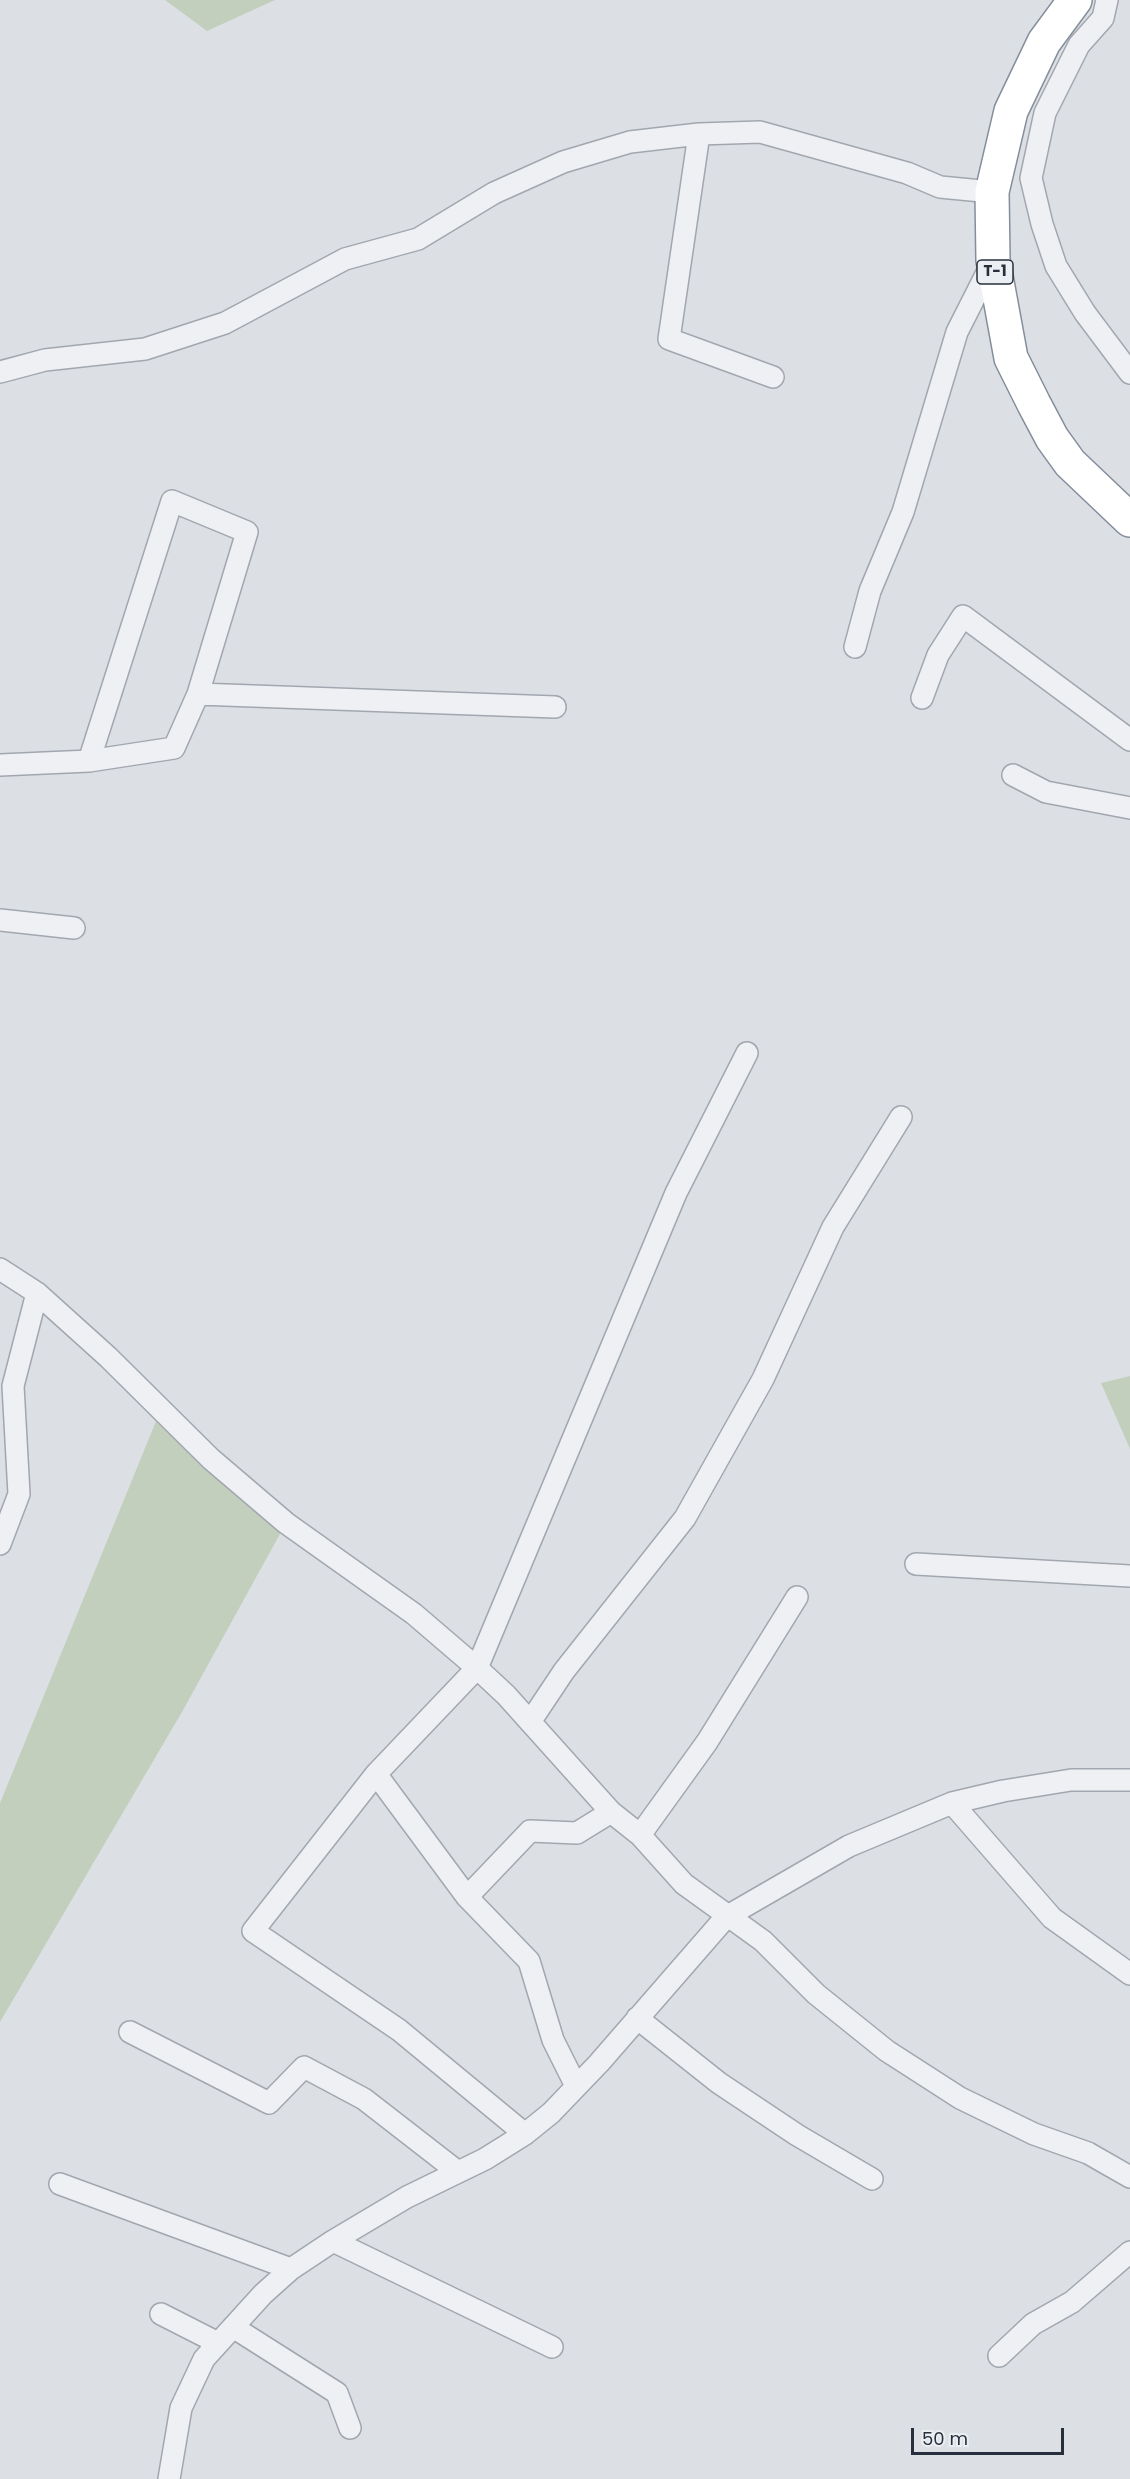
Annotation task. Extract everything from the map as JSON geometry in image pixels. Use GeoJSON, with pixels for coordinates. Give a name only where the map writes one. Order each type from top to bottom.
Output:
{"type":"FeatureCollection","features":[{"type":"Feature","properties":{"kind":"highway","name":"T-1"},"geometry":{"type":"LineString","coordinates":[[1075,0],[1044,42],[1011,111],[993,192],[993,260],[1011,358],[1034,404],[1052,438],[1070,463],[1130,520]]}},
{"type":"Feature","properties":{"kind":"street"},"geometry":{"type":"LineString","coordinates":[[1107,0],[1103,18],[1079,45],[1045,113],[1031,178],[1042,224],[1056,266],[1085,313],[1130,373]]}},
{"type":"Feature","properties":{"kind":"street"},"geometry":{"type":"LineString","coordinates":[[0,372],[45,360],[145,349],[225,323],[345,259],[418,239],[494,193],[563,162],[630,142],[699,134],[760,132],[907,173],[940,187],[993,192]]}},
{"type":"Feature","properties":{"kind":"street"},"geometry":{"type":"LineString","coordinates":[[699,134],[669,339],[773,377]]}},
{"type":"Feature","properties":{"kind":"street"},"geometry":{"type":"LineString","coordinates":[[855,647],[870,591],[903,512],[957,332],[993,260]]}},
{"type":"Feature","properties":{"kind":"street"},"geometry":{"type":"LineString","coordinates":[[0,765],[89,761],[174,748],[198,694],[247,532],[172,501],[89,761]]}},
{"type":"Feature","properties":{"kind":"street"},"geometry":{"type":"LineString","coordinates":[[922,698],[938,655],[963,616],[1130,740]]}},
{"type":"Feature","properties":{"kind":"street"},"geometry":{"type":"LineString","coordinates":[[198,694],[555,707]]}},
{"type":"Feature","properties":{"kind":"street"},"geometry":{"type":"LineString","coordinates":[[1012,775],[1046,792],[1130,808]]}},
{"type":"Feature","properties":{"kind":"street"},"geometry":{"type":"LineString","coordinates":[[0,920],[74,928]]}},
{"type":"Feature","properties":{"kind":"street"},"geometry":{"type":"LineString","coordinates":[[525,2134],[399,2030],[253,1931],[376,1774],[477,1668],[613,1349],[642,1270],[676,1193],[747,1053]]}},
{"type":"Feature","properties":{"kind":"street"},"geometry":{"type":"LineString","coordinates":[[530,1722],[564,1671],[685,1518],[763,1378],[833,1227],[901,1117]]}},
{"type":"Feature","properties":{"kind":"street"},"geometry":{"type":"LineString","coordinates":[[0,1269],[37,1293],[108,1357],[211,1459],[294,1530],[414,1614],[477,1668],[530,1722],[611,1812],[640,1834],[684,1884],[726,1917],[763,1941],[816,1994],[887,2051],[960,2098],[1034,2134],[1088,2153],[1130,2177]]}},
{"type":"Feature","properties":{"kind":"street"},"geometry":{"type":"LineString","coordinates":[[0,1544],[19,1494],[13,1386],[37,1293]]}},
{"type":"Feature","properties":{"kind":"street"},"geometry":{"type":"LineString","coordinates":[[916,1564],[1130,1575]]}},
{"type":"Feature","properties":{"kind":"street"},"geometry":{"type":"LineString","coordinates":[[640,1834],[707,1742],[797,1597]]}},
{"type":"Feature","properties":{"kind":"street"},"geometry":{"type":"LineString","coordinates":[[376,1774],[468,1897],[529,1962],[553,2040],[576,2086]]}},
{"type":"Feature","properties":{"kind":"street"},"geometry":{"type":"LineString","coordinates":[[169,2479],[181,2408],[204,2359],[291,2268],[406,2197],[458,2172],[525,2134],[576,2086],[726,1917],[849,1846],[952,1803],[1003,1791],[1071,1780],[1130,1780]]}},
{"type":"Feature","properties":{"kind":"street"},"geometry":{"type":"LineString","coordinates":[[952,1803],[1052,1918],[1130,1974]]}},
{"type":"Feature","properties":{"kind":"street"},"geometry":{"type":"LineString","coordinates":[[468,1897],[530,1831],[577,1833],[611,1812]]}},
{"type":"Feature","properties":{"kind":"street"},"geometry":{"type":"LineString","coordinates":[[637,2018],[719,2083],[872,2180]]}},
{"type":"Feature","properties":{"kind":"street"},"geometry":{"type":"LineString","coordinates":[[130,2032],[269,2103],[304,2067],[364,2099],[458,2172]]}},
{"type":"Feature","properties":{"kind":"street"},"geometry":{"type":"LineString","coordinates":[[60,2184],[291,2268]]}},
{"type":"Feature","properties":{"kind":"street"},"geometry":{"type":"LineString","coordinates":[[333,2241],[552,2347]]}},
{"type":"Feature","properties":{"kind":"street"},"geometry":{"type":"LineString","coordinates":[[999,2356],[1033,2324],[1072,2302],[1130,2252]]}},
{"type":"Feature","properties":{"kind":"street"},"geometry":{"type":"LineString","coordinates":[[161,2314],[218,2343]]}},
{"type":"Feature","properties":{"kind":"street"},"geometry":{"type":"LineString","coordinates":[[233,2327],[337,2393],[350,2428]]}},
{"type":"Feature","properties":{"kind":"green space"},"geometry":{"type":"Polygon","coordinates":[[[165,0],[275,0],[207,31],[165,0]]]}},
{"type":"Feature","properties":{"kind":"green space"},"geometry":{"type":"Polygon","coordinates":[[[1130,1376],[1130,1449],[1101,1383],[1130,1376]]]}},
{"type":"Feature","properties":{"kind":"green space"},"geometry":{"type":"Polygon","coordinates":[[[161,1409],[286,1523],[182,1712],[0,2022],[0,1803],[161,1409]]]}}]}
